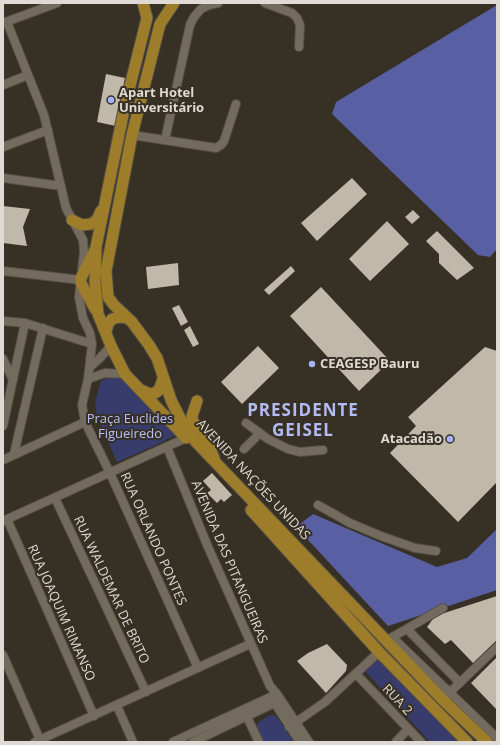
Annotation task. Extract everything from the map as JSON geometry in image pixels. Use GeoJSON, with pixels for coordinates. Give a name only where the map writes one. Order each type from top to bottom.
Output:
{"type":"FeatureCollection","features":[{"type":"Feature","properties":{"kind":"main road","name":"AVENIDA NAÇÕES UNIDAS"},"geometry":{"type":"LineString","coordinates":[[143,3],[147,18],[124,110],[96,247],[95,282],[98,314],[111,346],[129,378],[166,416],[379,652],[467,742]]}},
{"type":"Feature","properties":{"kind":"main road","name":"AVENIDA NAÇÕES UNIDAS"},"geometry":{"type":"LineString","coordinates":[[174,3],[160,24],[132,135],[106,271],[108,297],[140,331],[157,358],[171,400],[186,430],[196,442],[446,696],[487,742]]}},
{"type":"Feature","properties":{"kind":"main road"},"geometry":{"type":"LineString","coordinates":[[72,220],[82,225],[91,224],[97,220],[106,201]]}},
{"type":"Feature","properties":{"kind":"main road"},"geometry":{"type":"LineString","coordinates":[[96,247],[81,280],[98,314]]}},
{"type":"Feature","properties":{"kind":"main road"},"geometry":{"type":"LineString","coordinates":[[106,332],[108,324],[112,319],[120,317],[127,318]]}},
{"type":"Feature","properties":{"kind":"main road"},"geometry":{"type":"LineString","coordinates":[[129,378],[143,391],[150,394],[159,390],[163,379]]}},
{"type":"Feature","properties":{"kind":"main road"},"geometry":{"type":"LineString","coordinates":[[196,401],[192,420],[204,434],[216,464]]}},
{"type":"Feature","properties":{"kind":"street"},"geometry":{"type":"LineString","coordinates":[[3,321],[25,323],[92,344],[90,333],[83,318],[79,297],[84,252],[83,240],[66,208],[44,115],[5,22],[56,3]]}},
{"type":"Feature","properties":{"kind":"street"},"geometry":{"type":"LineString","coordinates":[[165,140],[190,25],[194,17],[201,9],[218,3]]}},
{"type":"Feature","properties":{"kind":"street"},"geometry":{"type":"LineString","coordinates":[[265,3],[292,13],[296,18],[300,25],[299,47]]}},
{"type":"Feature","properties":{"kind":"street"},"geometry":{"type":"LineString","coordinates":[[3,85],[28,75]]}},
{"type":"Feature","properties":{"kind":"street"},"geometry":{"type":"LineString","coordinates":[[132,135],[216,148],[224,141],[236,104]]}},
{"type":"Feature","properties":{"kind":"street"},"geometry":{"type":"LineString","coordinates":[[3,147],[48,130]]}},
{"type":"Feature","properties":{"kind":"street"},"geometry":{"type":"LineString","coordinates":[[3,178],[61,186]]}},
{"type":"Feature","properties":{"kind":"street"},"geometry":{"type":"LineString","coordinates":[[3,271],[81,280]]}},
{"type":"Feature","properties":{"kind":"street"},"geometry":{"type":"LineString","coordinates":[[3,426],[25,323]]}},
{"type":"Feature","properties":{"kind":"street"},"geometry":{"type":"LineString","coordinates":[[14,454],[43,328]]}},
{"type":"Feature","properties":{"kind":"street","name":"RUA ORLANDO PONTES"},"geometry":{"type":"LineString","coordinates":[[92,344],[88,379],[82,405],[85,422],[110,473],[198,668]]}},
{"type":"Feature","properties":{"kind":"street"},"geometry":{"type":"LineString","coordinates":[[90,366],[111,346]]}},
{"type":"Feature","properties":{"kind":"street"},"geometry":{"type":"LineString","coordinates":[[3,359],[13,380]]}},
{"type":"Feature","properties":{"kind":"street"},"geometry":{"type":"LineString","coordinates":[[88,379],[105,373],[129,378]]}},
{"type":"Feature","properties":{"kind":"street"},"geometry":{"type":"LineString","coordinates":[[3,460],[85,422]]}},
{"type":"Feature","properties":{"kind":"street"},"geometry":{"type":"LineString","coordinates":[[246,423],[268,439],[288,449],[300,452],[323,450]]}},
{"type":"Feature","properties":{"kind":"street"},"geometry":{"type":"LineString","coordinates":[[244,449],[260,433]]}},
{"type":"Feature","properties":{"kind":"street"},"geometry":{"type":"LineString","coordinates":[[5,520],[186,438]]}},
{"type":"Feature","properties":{"kind":"street","name":"AVENIDA DAS PITANGUEIRAS"},"geometry":{"type":"LineString","coordinates":[[167,447],[250,644],[276,699],[292,725],[300,742]]}},
{"type":"Feature","properties":{"kind":"street","name":"RUA WALDEMAR DE BRITO"},"geometry":{"type":"LineString","coordinates":[[55,498],[146,692]]}},
{"type":"Feature","properties":{"kind":"street"},"geometry":{"type":"LineString","coordinates":[[318,505],[350,523],[381,536],[415,548],[436,551]]}},
{"type":"Feature","properties":{"kind":"street","name":"RUA JOAQUIM RIMANSO"},"geometry":{"type":"LineString","coordinates":[[5,520],[94,716]]}},
{"type":"Feature","properties":{"kind":"street"},"geometry":{"type":"LineString","coordinates":[[389,639],[443,608]]}},
{"type":"Feature","properties":{"kind":"street"},"geometry":{"type":"LineString","coordinates":[[407,628],[460,683]]}},
{"type":"Feature","properties":{"kind":"street"},"geometry":{"type":"LineString","coordinates":[[3,655],[37,741],[117,706],[250,644]]}},
{"type":"Feature","properties":{"kind":"street"},"geometry":{"type":"LineString","coordinates":[[497,647],[446,696],[497,738]]}},
{"type":"Feature","properties":{"kind":"street"},"geometry":{"type":"LineString","coordinates":[[292,725],[325,702],[379,652]]}},
{"type":"Feature","properties":{"kind":"street","name":"RUA 2"},"geometry":{"type":"LineString","coordinates":[[356,674],[421,742]]}},
{"type":"Feature","properties":{"kind":"street"},"geometry":{"type":"LineString","coordinates":[[195,741],[247,717],[276,699]]}},
{"type":"Feature","properties":{"kind":"street"},"geometry":{"type":"LineString","coordinates":[[174,742],[276,699]]}},
{"type":"Feature","properties":{"kind":"street"},"geometry":{"type":"LineString","coordinates":[[117,706],[133,742]]}},
{"type":"Feature","properties":{"kind":"street"},"geometry":{"type":"LineString","coordinates":[[247,717],[259,742]]}},
{"type":"Feature","properties":{"kind":"street","name":"AVENIDA DAS PITANGUEIRAS"},"geometry":{"type":"LineString","coordinates":[[292,725],[309,742]]}},
{"type":"Feature","properties":{"kind":"street"},"geometry":{"type":"LineString","coordinates":[[396,742],[408,729]]}},
{"type":"Feature","properties":{"kind":"green space","name":"Praça Euclides Figueiredo"},"geometry":{"type":"Polygon","coordinates":[[[114,376],[126,381],[175,435],[117,462],[97,416],[95,402],[101,381],[114,376]]]}},
{"type":"Feature","properties":{"kind":"green space"},"geometry":{"type":"Polygon","coordinates":[[[379,655],[464,742],[430,742],[364,670],[379,655]]]}},
{"type":"Feature","properties":{"kind":"green space"},"geometry":{"type":"Polygon","coordinates":[[[270,715],[276,716],[294,742],[264,742],[256,726],[259,722],[270,715]]]}},
{"type":"Feature","properties":{"kind":"shaded area"},"geometry":{"type":"Polygon","coordinates":[[[497,5],[497,249],[490,257],[478,255],[332,114],[336,102],[497,5]]]}},
{"type":"Feature","properties":{"kind":"shaded area"},"geometry":{"type":"Polygon","coordinates":[[[313,514],[437,567],[467,558],[497,529],[497,590],[388,626],[296,527],[313,514]]]}},
{"type":"Feature","properties":{"kind":"building","name":"Apart Hotel Universitário"},"geometry":{"type":"Polygon","coordinates":[[[106,74],[125,78],[116,126],[97,122],[106,74]]]}},
{"type":"Feature","properties":{"kind":"building"},"geometry":{"type":"Polygon","coordinates":[[[352,178],[367,194],[317,241],[301,223],[352,178]]]}},
{"type":"Feature","properties":{"kind":"building"},"geometry":{"type":"Polygon","coordinates":[[[3,206],[30,209],[23,227],[27,246],[3,243],[3,206]]]}},
{"type":"Feature","properties":{"kind":"building"},"geometry":{"type":"Polygon","coordinates":[[[413,210],[420,217],[412,224],[405,217],[413,210]]]}},
{"type":"Feature","properties":{"kind":"building"},"geometry":{"type":"Polygon","coordinates":[[[387,221],[409,244],[370,281],[349,259],[387,221]]]}},
{"type":"Feature","properties":{"kind":"building"},"geometry":{"type":"Polygon","coordinates":[[[437,231],[474,268],[457,280],[439,263],[439,254],[426,241],[437,231]]]}},
{"type":"Feature","properties":{"kind":"building"},"geometry":{"type":"Polygon","coordinates":[[[178,263],[179,285],[148,289],[146,267],[178,263]]]}},
{"type":"Feature","properties":{"kind":"building"},"geometry":{"type":"Polygon","coordinates":[[[291,266],[295,271],[269,295],[264,290],[291,266]]]}},
{"type":"Feature","properties":{"kind":"building"},"geometry":{"type":"Polygon","coordinates":[[[321,287],[390,361],[359,391],[290,316],[321,287]]]}},
{"type":"Feature","properties":{"kind":"building"},"geometry":{"type":"Polygon","coordinates":[[[179,305],[188,322],[181,326],[172,308],[179,305]]]}},
{"type":"Feature","properties":{"kind":"building"},"geometry":{"type":"Polygon","coordinates":[[[190,326],[199,344],[193,347],[184,330],[190,326]]]}},
{"type":"Feature","properties":{"kind":"building"},"geometry":{"type":"Polygon","coordinates":[[[258,346],[279,368],[242,404],[221,382],[258,346]]]}},
{"type":"Feature","properties":{"kind":"building","name":"Atacadão"},"geometry":{"type":"Polygon","coordinates":[[[485,347],[497,351],[497,482],[458,522],[390,453],[416,426],[408,417],[485,347]]]}},
{"type":"Feature","properties":{"kind":"building"},"geometry":{"type":"Polygon","coordinates":[[[212,473],[232,495],[224,502],[221,499],[217,503],[207,493],[211,490],[203,481],[212,473]]]}},
{"type":"Feature","properties":{"kind":"building"},"geometry":{"type":"Polygon","coordinates":[[[497,596],[497,640],[473,663],[451,640],[445,644],[427,627],[435,616],[497,596]]]}},
{"type":"Feature","properties":{"kind":"building"},"geometry":{"type":"Polygon","coordinates":[[[327,644],[347,665],[346,671],[326,693],[297,661],[308,653],[327,644]]]}},
{"type":"Feature","properties":{"kind":"building"},"geometry":{"type":"Polygon","coordinates":[[[497,657],[497,710],[471,683],[497,657]]]}},
{"type":"Feature","properties":{"kind":"place","name":"Apart Hotel Universitário"},"geometry":{"type":"Point","coordinates":[111,100]}},
{"type":"Feature","properties":{"kind":"place","name":"CEAGESP Bauru"},"geometry":{"type":"Point","coordinates":[312,364]}},
{"type":"Feature","properties":{"kind":"place","name":"Atacadão"},"geometry":{"type":"Point","coordinates":[450,439]}},
{"type":"Feature","properties":{"kind":"district","name":"PRESIDENTE GEISEL"},"geometry":{"type":"Point","coordinates":[303,421]}}]}
